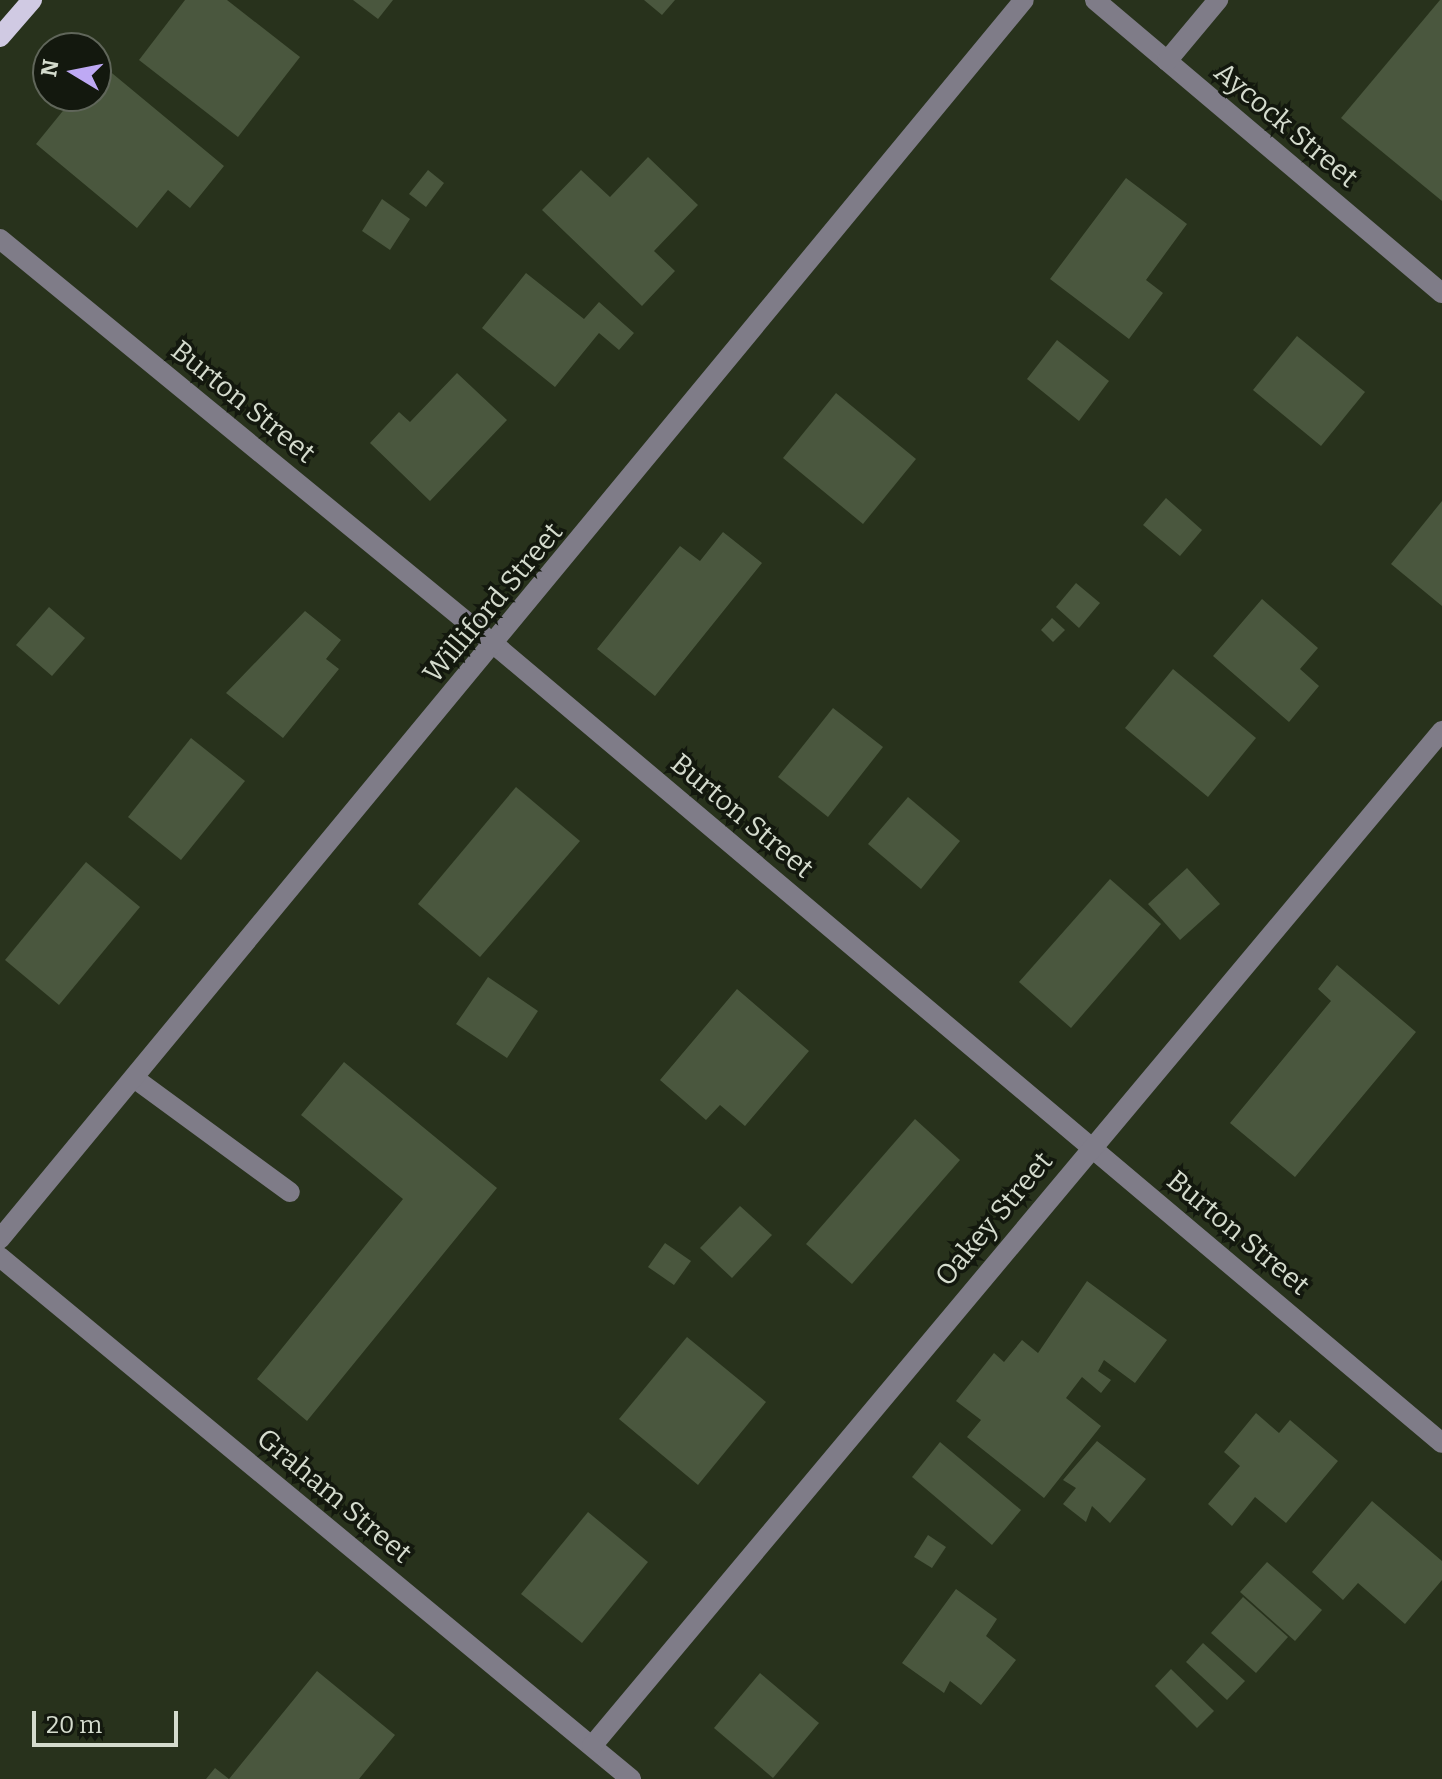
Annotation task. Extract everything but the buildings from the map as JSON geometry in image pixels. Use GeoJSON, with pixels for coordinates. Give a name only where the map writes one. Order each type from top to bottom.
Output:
{"type":"FeatureCollection","features":[{"type":"Feature","properties":{"kind":"main road"},"geometry":{"type":"LineString","coordinates":[[0,37],[32,0]]}},
{"type":"Feature","properties":{"kind":"street","name":"Williford Street"},"geometry":{"type":"LineString","coordinates":[[0,1239],[495,645],[1024,0]]}},
{"type":"Feature","properties":{"kind":"street","name":"Aycock Street"},"geometry":{"type":"LineString","coordinates":[[1095,0],[1442,293]]}},
{"type":"Feature","properties":{"kind":"street"},"geometry":{"type":"LineString","coordinates":[[1167,61],[1218,0]]}},
{"type":"Feature","properties":{"kind":"street","name":"Burton Street"},"geometry":{"type":"LineString","coordinates":[[0,239],[495,645],[1442,1443]]}},
{"type":"Feature","properties":{"kind":"street","name":"Oakey Street"},"geometry":{"type":"LineString","coordinates":[[592,1746],[1092,1145],[1442,731]]}},
{"type":"Feature","properties":{"kind":"street"},"geometry":{"type":"LineString","coordinates":[[134,1078],[290,1192]]}},
{"type":"Feature","properties":{"kind":"street","name":"Graham Street"},"geometry":{"type":"LineString","coordinates":[[0,1257],[631,1779]]}}]}
